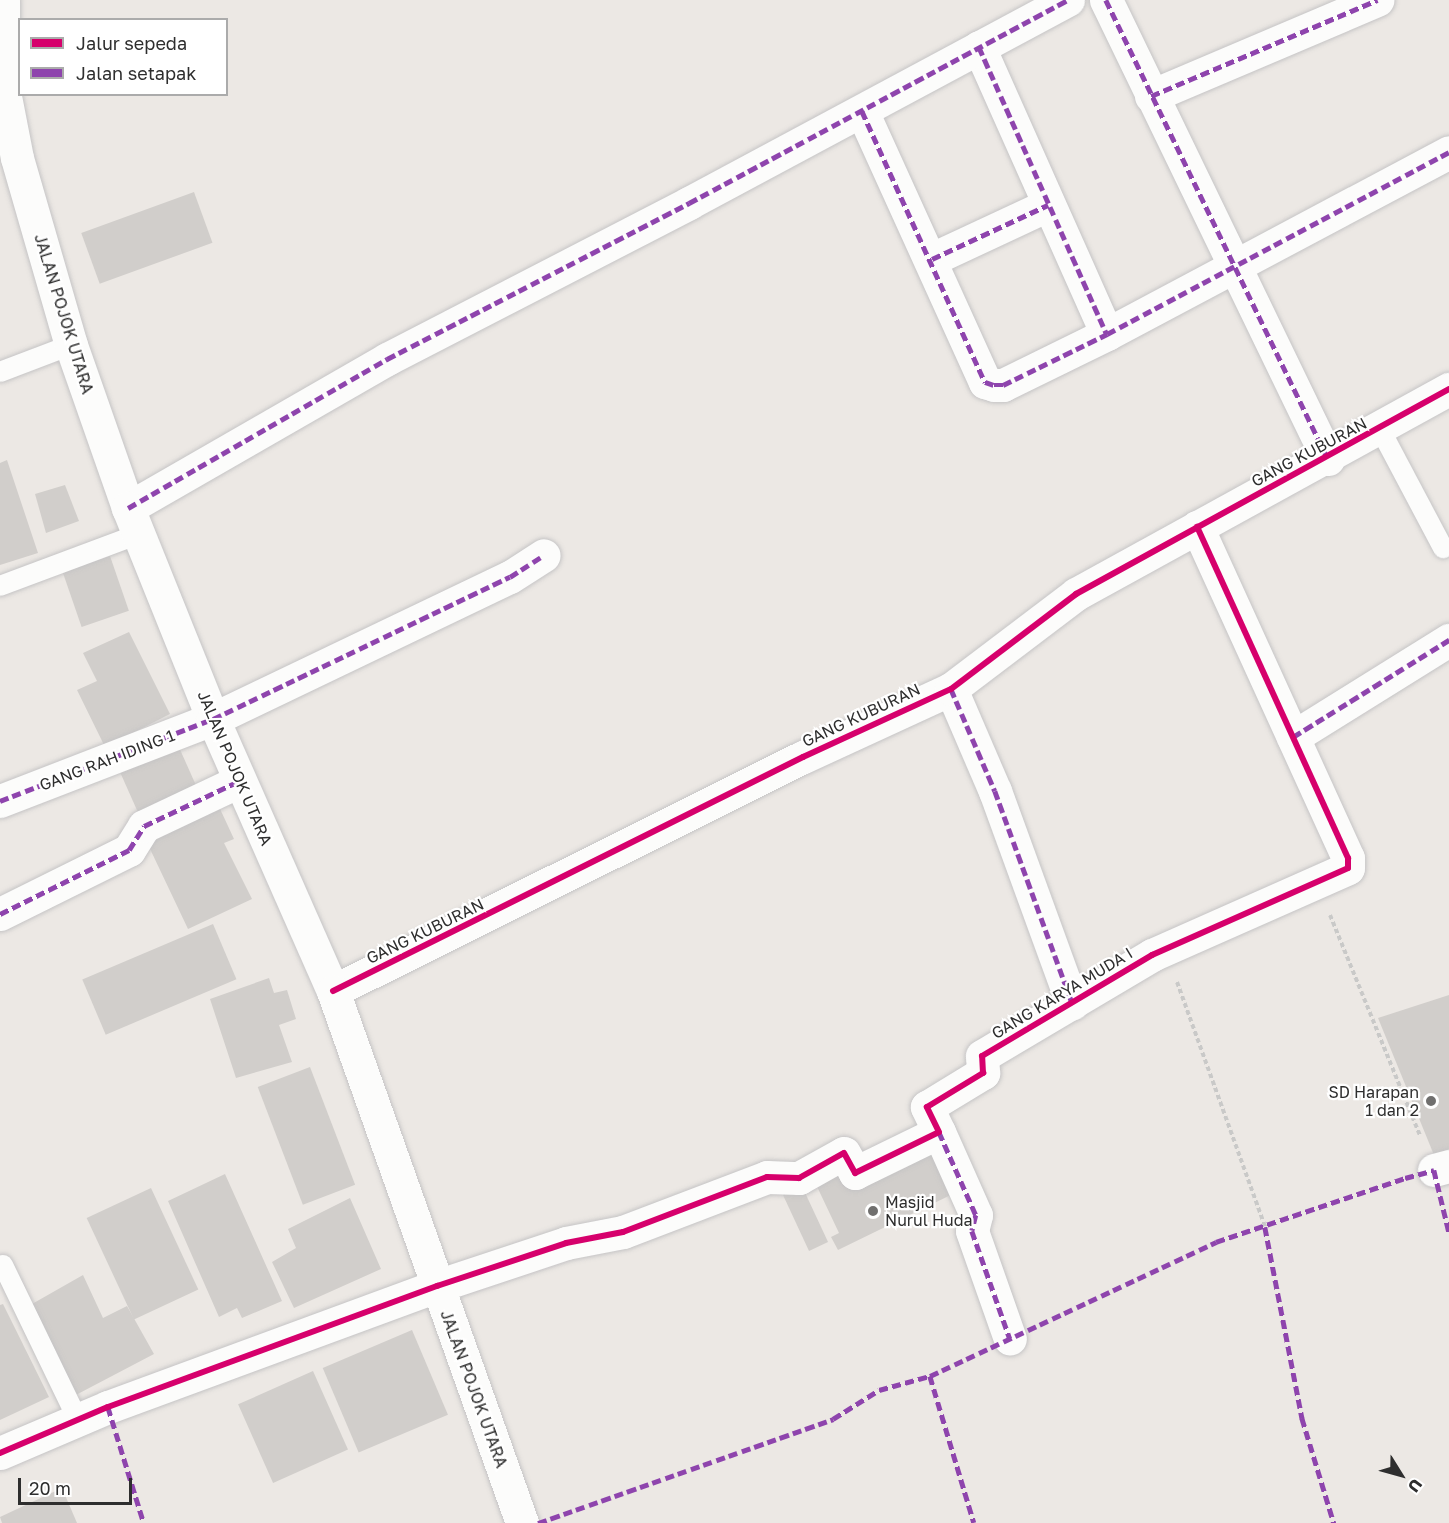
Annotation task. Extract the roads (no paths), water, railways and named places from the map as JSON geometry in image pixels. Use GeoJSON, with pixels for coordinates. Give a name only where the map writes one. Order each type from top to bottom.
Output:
{"type":"FeatureCollection","features":[{"type":"Feature","properties":{"kind":"street","name":"JALAN POJOK UTARA"},"geometry":{"type":"LineString","coordinates":[[3,0],[3,86],[8,161],[134,521],[239,781],[333,990],[522,1523]]}},
{"type":"Feature","properties":{"kind":"street"},"geometry":{"type":"LineString","coordinates":[[134,521],[387,358],[862,111],[1068,0]]}},
{"type":"Feature","properties":{"kind":"street"},"geometry":{"type":"LineString","coordinates":[[1106,0],[1328,459]]}},
{"type":"Feature","properties":{"kind":"street"},"geometry":{"type":"LineString","coordinates":[[1151,96],[1377,0]]}},
{"type":"Feature","properties":{"kind":"street"},"geometry":{"type":"LineString","coordinates":[[979,48],[1107,334]]}},
{"type":"Feature","properties":{"kind":"street"},"geometry":{"type":"LineString","coordinates":[[862,111],[932,259],[985,382],[1003,385],[1107,334],[1449,152]]}},
{"type":"Feature","properties":{"kind":"street"},"geometry":{"type":"LineString","coordinates":[[932,259],[1048,205]]}},
{"type":"Feature","properties":{"kind":"street","name":"GANG KUBURAN"},"geometry":{"type":"LineString","coordinates":[[333,990],[803,757],[951,688],[1076,594],[1197,527],[1328,459],[1449,389]]}},
{"type":"Feature","properties":{"kind":"street","name":"GANG KARYA MUDA I"},"geometry":{"type":"LineString","coordinates":[[939,1132],[927,1107],[983,1073],[982,1056],[1165,949],[1317,882],[1350,864],[1197,527]]}},
{"type":"Feature","properties":{"kind":"street","name":"GANG RAH IDING 1"},"geometry":{"type":"LineString","coordinates":[[0,801],[213,719],[510,577],[544,555]]}},
{"type":"Feature","properties":{"kind":"street"},"geometry":{"type":"LineString","coordinates":[[1293,737],[1449,640]]}},
{"type":"Feature","properties":{"kind":"street"},"geometry":{"type":"LineString","coordinates":[[951,688],[995,791],[1072,1003]]}},
{"type":"Feature","properties":{"kind":"street"},"geometry":{"type":"LineString","coordinates":[[0,914],[129,850],[144,826],[239,781]]}},
{"type":"Feature","properties":{"kind":"street"},"geometry":{"type":"LineString","coordinates":[[0,1453],[78,1420],[437,1286],[566,1243],[624,1232],[766,1177],[799,1178],[844,1153],[855,1173],[939,1132],[976,1215],[972,1231],[1010,1339]]}},
{"type":"Feature","properties":{"kind":"lane"},"geometry":{"type":"LineString","coordinates":[[0,372],[71,345]]}},
{"type":"Feature","properties":{"kind":"lane"},"geometry":{"type":"LineString","coordinates":[[1380,429],[1443,548]]}},
{"type":"Feature","properties":{"kind":"lane"},"geometry":{"type":"LineString","coordinates":[[0,586],[134,521]]}},
{"type":"Feature","properties":{"kind":"lane"},"geometry":{"type":"LineString","coordinates":[[3,1265],[78,1420]]}},
{"type":"Feature","properties":{"kind":"place","name":"SD Harapan 1 dan 2"},"geometry":{"type":"Point","coordinates":[1431,1101]}},
{"type":"Feature","properties":{"kind":"place","name":"Masjid Nurul Huda"},"geometry":{"type":"Point","coordinates":[873,1211]}}]}
